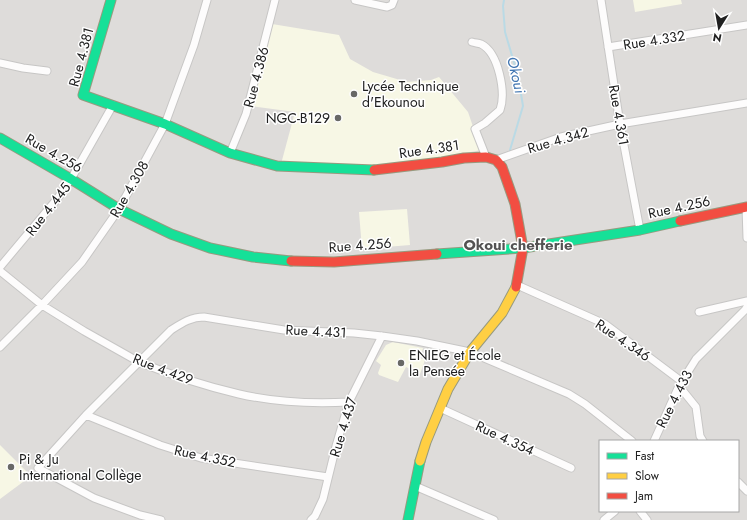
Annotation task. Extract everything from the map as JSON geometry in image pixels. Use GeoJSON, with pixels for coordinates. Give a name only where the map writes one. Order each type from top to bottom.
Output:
{"type":"FeatureCollection","features":[{"type":"Feature","properties":{"kind":"street","name":"Rue 4.381"},"geometry":{"type":"LineString","coordinates":[[111,0],[83,94],[165,124],[230,152],[277,166],[371,170],[464,158],[486,157],[496,160]]}},
{"type":"Feature","properties":{"kind":"street","name":"Rue 4.308"},"geometry":{"type":"LineString","coordinates":[[0,347],[82,262],[119,209],[165,124],[190,59],[207,0]]}},
{"type":"Feature","properties":{"kind":"street","name":"Rue 4.386"},"geometry":{"type":"LineString","coordinates":[[230,152],[246,114],[275,0]]}},
{"type":"Feature","properties":{"kind":"street"},"geometry":{"type":"LineString","coordinates":[[356,0],[387,7],[392,5],[394,0]]}},
{"type":"Feature","properties":{"kind":"street","name":"Rue 4.361"},"geometry":{"type":"LineString","coordinates":[[601,0],[620,124],[640,230]]}},
{"type":"Feature","properties":{"kind":"street","name":"Rue 4.332"},"geometry":{"type":"LineString","coordinates":[[608,46],[747,25]]}},
{"type":"Feature","properties":{"kind":"street"},"geometry":{"type":"LineString","coordinates":[[472,42],[481,44],[489,50],[499,68],[502,96],[500,110],[485,123],[475,129],[486,157]]}},
{"type":"Feature","properties":{"kind":"street"},"geometry":{"type":"LineString","coordinates":[[0,63],[47,71]]}},
{"type":"Feature","properties":{"kind":"street","name":"Rue 4.342"},"geometry":{"type":"LineString","coordinates":[[496,160],[561,137],[620,124],[747,103]]}},
{"type":"Feature","properties":{"kind":"street","name":"Rue 4.445"},"geometry":{"type":"LineString","coordinates":[[0,267],[57,200],[72,179],[113,105]]}},
{"type":"Feature","properties":{"kind":"street","name":"Rue 4.256"},"geometry":{"type":"LineString","coordinates":[[0,138],[72,179],[119,209],[171,234],[210,248],[253,257],[287,261],[334,262],[523,248],[640,230],[746,207]]}},
{"type":"Feature","properties":{"kind":"street"},"geometry":{"type":"LineString","coordinates":[[408,520],[419,465],[426,442],[448,389],[470,352],[502,313],[517,285],[523,248],[515,204],[502,167],[496,160]]}},
{"type":"Feature","properties":{"kind":"street"},"geometry":{"type":"LineString","coordinates":[[746,207],[747,238]]}},
{"type":"Feature","properties":{"kind":"street","name":"Rue 4.429"},"geometry":{"type":"LineString","coordinates":[[0,271],[42,305],[139,362],[194,382],[265,399],[326,403],[349,402]]}},
{"type":"Feature","properties":{"kind":"street","name":"Rue 4.346"},"geometry":{"type":"LineString","coordinates":[[517,285],[605,324],[680,383],[696,407],[700,436],[702,440]]}},
{"type":"Feature","properties":{"kind":"street"},"geometry":{"type":"LineString","coordinates":[[699,312],[747,302]]}},
{"type":"Feature","properties":{"kind":"street","name":"Rue 4.433"},"geometry":{"type":"LineString","coordinates":[[654,440],[680,383],[696,359],[747,307]]}},
{"type":"Feature","properties":{"kind":"street","name":"Rue 4.431"},"geometry":{"type":"LineString","coordinates":[[161,520],[94,498],[38,468],[86,415],[171,330],[196,317],[204,316],[284,330],[354,333],[382,336],[417,341],[470,352],[569,394],[585,404],[631,440]]}},
{"type":"Feature","properties":{"kind":"street","name":"Rue 4.437"},"geometry":{"type":"LineString","coordinates":[[311,520],[315,516],[323,499],[349,402],[382,336]]}},
{"type":"Feature","properties":{"kind":"street","name":"Rue 4.354"},"geometry":{"type":"LineString","coordinates":[[440,408],[571,468]]}},
{"type":"Feature","properties":{"kind":"street","name":"Rue 4.352"},"geometry":{"type":"LineString","coordinates":[[86,415],[160,445],[201,458],[328,477]]}},
{"type":"Feature","properties":{"kind":"street"},"geometry":{"type":"LineString","coordinates":[[739,483],[747,491]]}},
{"type":"Feature","properties":{"kind":"street"},"geometry":{"type":"LineString","coordinates":[[415,486],[494,520]]}},
{"type":"Feature","properties":{"kind":"street"},"geometry":{"type":"LineString","coordinates":[[604,520],[613,512]]}},
{"type":"Feature","properties":{"kind":"street"},"geometry":{"type":"LineString","coordinates":[[641,512],[647,520]]}},
{"type":"Feature","properties":{"kind":"shaded area"},"geometry":{"type":"Polygon","coordinates":[[[0,0],[747,0],[747,520],[0,520],[0,0]]]}},
{"type":"Feature","properties":{"kind":"shaded area"},"geometry":{"type":"Polygon","coordinates":[[[633,0],[681,0],[682,4],[635,12],[633,0]]]}},
{"type":"Feature","properties":{"kind":"shaded area","name":"Lycée Technique d'Ekounou"},"geometry":{"type":"Polygon","coordinates":[[[272,24],[339,35],[350,59],[373,72],[407,82],[431,80],[439,77],[468,112],[481,150],[398,166],[281,164],[295,112],[251,106],[272,24]]]}},
{"type":"Feature","properties":{"kind":"shaded area"},"geometry":{"type":"Polygon","coordinates":[[[407,209],[410,245],[362,249],[359,212],[407,209]]]}},
{"type":"Feature","properties":{"kind":"shaded area","name":"ENIEG et École la Pensée"},"geometry":{"type":"Polygon","coordinates":[[[393,342],[423,348],[420,358],[425,360],[420,374],[406,367],[398,382],[379,375],[378,373],[381,365],[376,361],[386,345],[393,342]]]}},
{"type":"Feature","properties":{"kind":"shaded area","name":"Pi & Ju International Collège"},"geometry":{"type":"Polygon","coordinates":[[[0,445],[31,476],[0,499],[0,445]]]}},
{"type":"Feature","properties":{"kind":"waterway","name":"Okoui"},"geometry":{"type":"LineString","coordinates":[[504,0],[505,32],[518,76],[523,106],[510,150]]}},
{"type":"Feature","properties":{"kind":"traffic: fast"},"geometry":{"type":"LineString","coordinates":[[111,0],[83,95],[165,124],[230,153],[277,166],[374,170]]}},
{"type":"Feature","properties":{"kind":"traffic: fast"},"geometry":{"type":"LineString","coordinates":[[0,138],[119,209],[171,234],[210,248],[253,257],[291,261]]}},
{"type":"Feature","properties":{"kind":"traffic: fast"},"geometry":{"type":"LineString","coordinates":[[437,254],[523,248],[640,230],[680,221]]}},
{"type":"Feature","properties":{"kind":"traffic: fast"},"geometry":{"type":"LineString","coordinates":[[408,520],[420,461]]}},
{"type":"Feature","properties":{"kind":"traffic: slow"},"geometry":{"type":"LineString","coordinates":[[420,461],[426,442],[448,389],[470,352],[502,313],[516,287]]}},
{"type":"Feature","properties":{"kind":"traffic: jam"},"geometry":{"type":"LineString","coordinates":[[374,170],[464,158],[486,157],[496,160],[502,167],[515,204],[523,248],[516,287]]}},
{"type":"Feature","properties":{"kind":"traffic: jam"},"geometry":{"type":"LineString","coordinates":[[680,221],[747,207]]}},
{"type":"Feature","properties":{"kind":"traffic: jam"},"geometry":{"type":"LineString","coordinates":[[291,261],[334,262],[437,254]]}},
{"type":"Feature","properties":{"kind":"place","name":"Lycée Technique d'Ekounou"},"geometry":{"type":"Point","coordinates":[354,94]}},
{"type":"Feature","properties":{"kind":"place","name":"NGC-B129"},"geometry":{"type":"Point","coordinates":[338,118]}},
{"type":"Feature","properties":{"kind":"place","name":"ENIEG et École la Pensée"},"geometry":{"type":"Point","coordinates":[401,363]}},
{"type":"Feature","properties":{"kind":"place","name":"Pi & Ju International Collège"},"geometry":{"type":"Point","coordinates":[11,467]}},
{"type":"Feature","properties":{"kind":"district","name":"Okoui chefferie"},"geometry":{"type":"Point","coordinates":[518,245]}}]}
